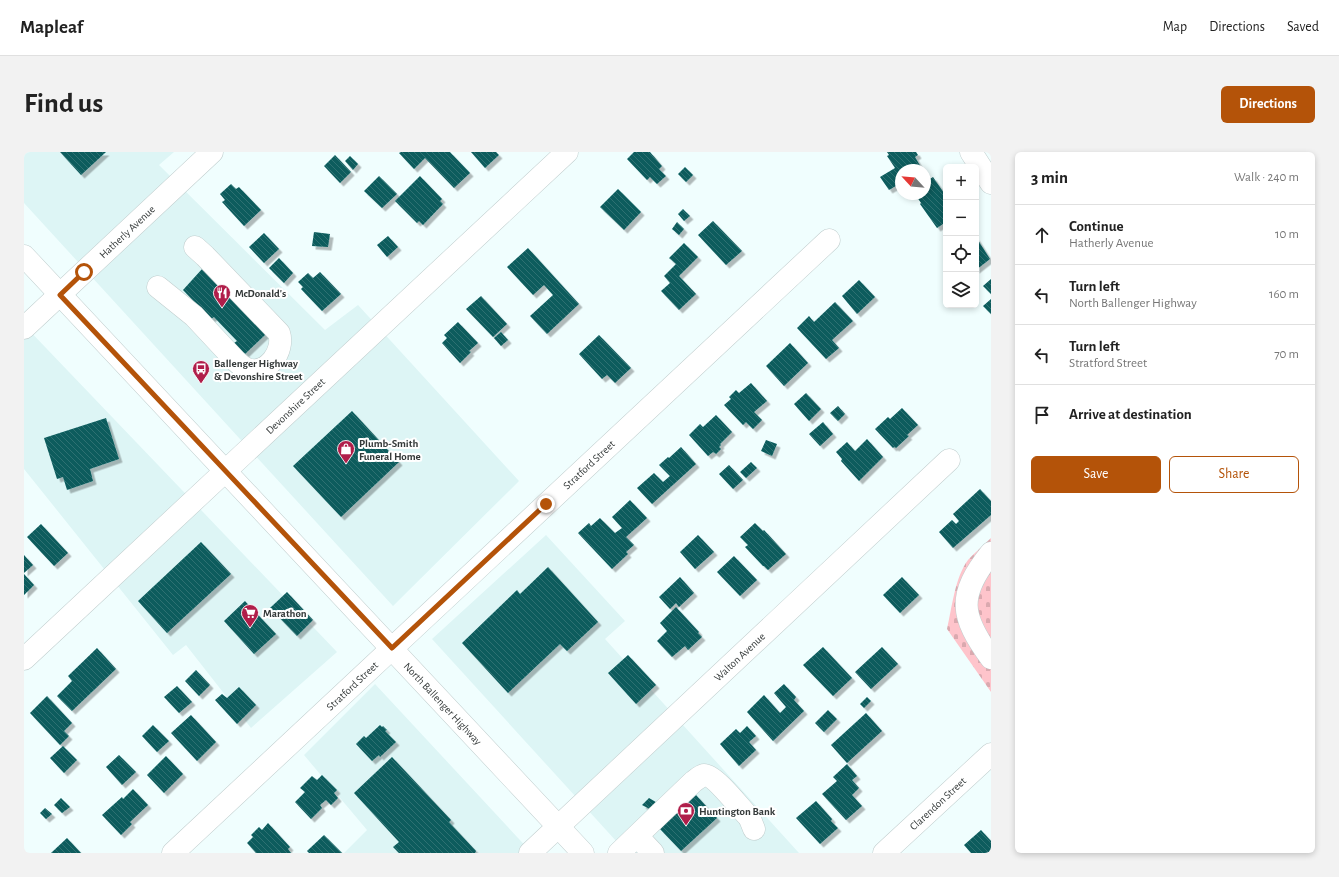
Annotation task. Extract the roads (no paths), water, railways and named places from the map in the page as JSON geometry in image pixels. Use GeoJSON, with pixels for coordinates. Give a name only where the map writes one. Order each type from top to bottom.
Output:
{"type":"FeatureCollection","features":[{"type":"Feature","properties":{"kind":"street","name":"Hatherly Avenue"},"geometry":{"type":"LineString","coordinates":[[24,328],[212,152]]}},
{"type":"Feature","properties":{"kind":"street","name":"Devonshire Street"},"geometry":{"type":"LineString","coordinates":[[24,659],[567,152]]}},
{"type":"Feature","properties":{"kind":"street"},"geometry":{"type":"LineString","coordinates":[[970,152],[991,183]]}},
{"type":"Feature","properties":{"kind":"street","name":"Stratford Street"},"geometry":{"type":"LineString","coordinates":[[173,853],[829,240]]}},
{"type":"Feature","properties":{"kind":"street"},"geometry":{"type":"LineString","coordinates":[[158,287],[194,316],[244,368],[256,370],[265,367],[273,360],[281,341],[278,333],[195,247]]}},
{"type":"Feature","properties":{"kind":"street","name":"North Ballenger Highway"},"geometry":{"type":"LineString","coordinates":[[24,256],[583,853]]}},
{"type":"Feature","properties":{"kind":"street","name":"Walton Avenue"},"geometry":{"type":"LineString","coordinates":[[530,853],[949,460]]}},
{"type":"Feature","properties":{"kind":"street"},"geometry":{"type":"LineString","coordinates":[[991,553],[979,568],[971,582],[967,597],[967,605],[969,621],[973,630],[991,658]]}},
{"type":"Feature","properties":{"kind":"street","name":"Clarendon Street"},"geometry":{"type":"LineString","coordinates":[[884,853],[991,754]]}},
{"type":"Feature","properties":{"kind":"street"},"geometry":{"type":"LineString","coordinates":[[619,853],[693,782],[704,775],[716,781],[748,816],[754,830]]}},
{"type":"Feature","properties":{"kind":"street"},"geometry":{"type":"LineString","coordinates":[[637,836],[653,853]]}},
{"type":"Feature","properties":{"kind":"place","name":"McDonald's"},"geometry":{"type":"Point","coordinates":[222,308]}},
{"type":"Feature","properties":{"kind":"place","name":"Ballenger Highway & Devonshire Street"},"geometry":{"type":"Point","coordinates":[201,384]}},
{"type":"Feature","properties":{"kind":"place","name":"Plumb-Smith Funeral Home"},"geometry":{"type":"Point","coordinates":[346,464]}},
{"type":"Feature","properties":{"kind":"place","name":"Marathon"},"geometry":{"type":"Point","coordinates":[250,628]}},
{"type":"Feature","properties":{"kind":"place","name":"Huntington Bank"},"geometry":{"type":"Point","coordinates":[686,826]}}]}
